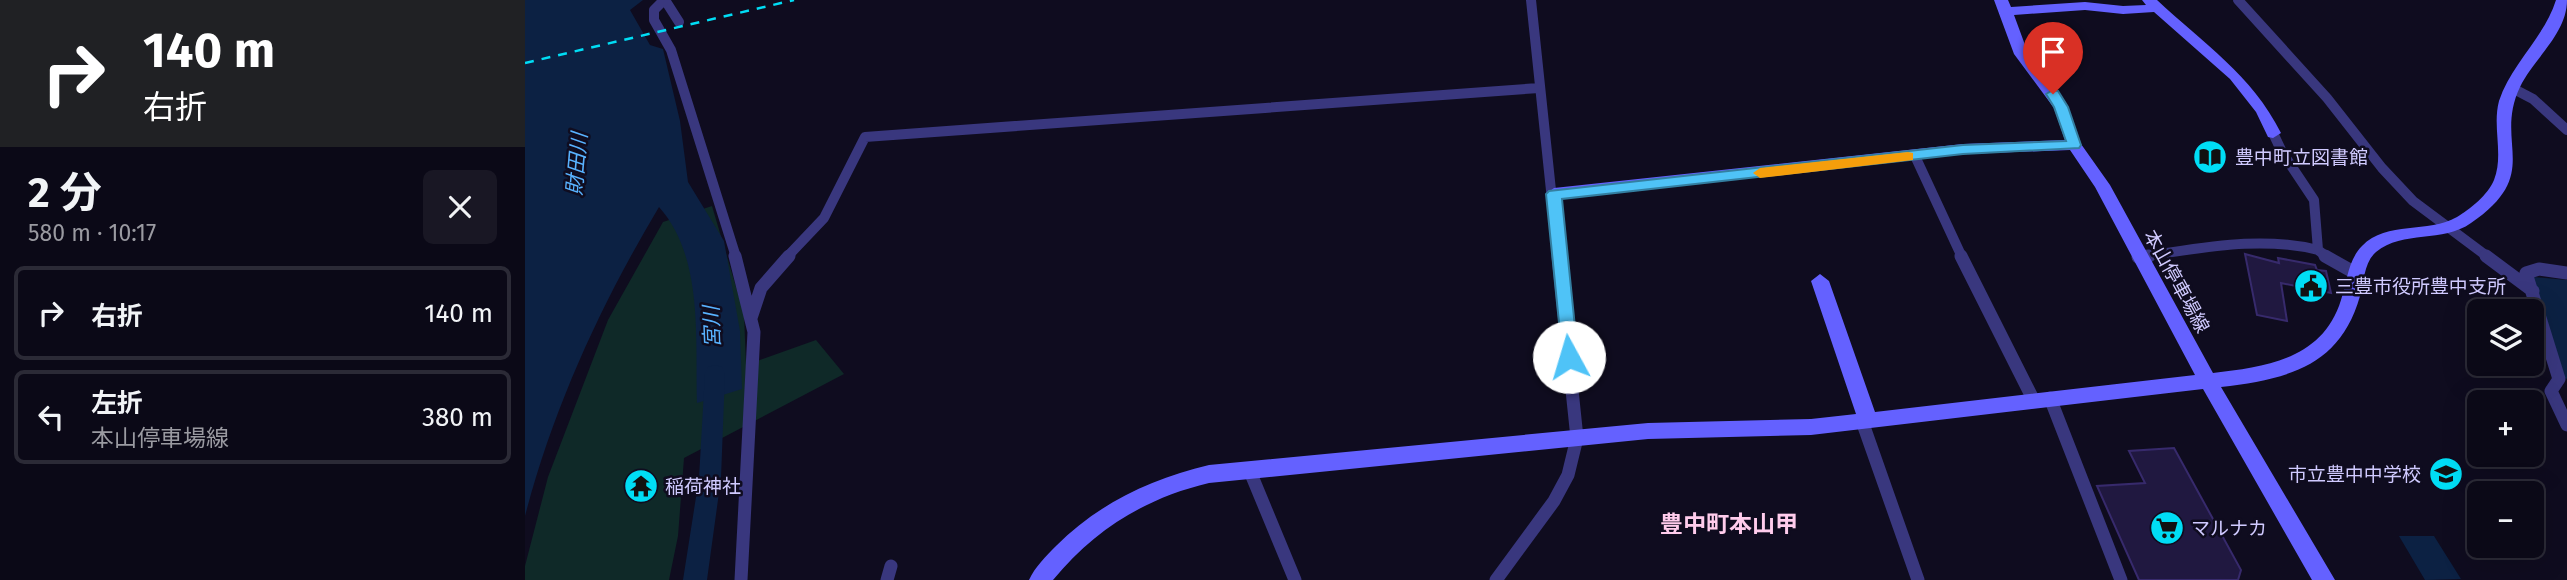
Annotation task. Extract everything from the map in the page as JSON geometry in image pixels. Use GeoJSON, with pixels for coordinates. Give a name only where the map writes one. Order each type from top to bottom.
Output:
{"type":"FeatureCollection","features":[{"type":"Feature","properties":{"kind":"street"},"geometry":{"type":"LineString","coordinates":[[679,22],[665,0],[654,10],[654,20],[670,50],[734,250],[751,318],[753,392],[741,580]]}},
{"type":"Feature","properties":{"kind":"street"},"geometry":{"type":"LineString","coordinates":[[1496,580],[1554,500],[1568,475],[1577,438],[1554,194],[1539,88],[1531,0]]}},
{"type":"Feature","properties":{"kind":"street"},"geometry":{"type":"LineString","coordinates":[[2238,0],[2327,98],[2382,168],[2413,201],[2446,229],[2533,291]]}},
{"type":"Feature","properties":{"kind":"street"},"geometry":{"type":"LineString","coordinates":[[1041,580],[1086,530],[1132,499],[1184,479],[1249,469],[1648,430],[1783,429],[2261,375],[2307,360],[2339,331],[2349,310],[2363,255],[2381,241],[2446,229],[2467,217],[2496,191],[2502,180],[2506,103],[2512,88],[2559,20],[2563,0]]}},
{"type":"Feature","properties":{"kind":"street"},"geometry":{"type":"LineString","coordinates":[[2003,6],[2153,4],[2199,41],[2242,83],[2267,118],[2280,154],[2313,199],[2318,212],[2318,250]]}},
{"type":"Feature","properties":{"kind":"street","name":"本山停車場線"},"geometry":{"type":"LineString","coordinates":[[2003,6],[2021,54],[2061,107],[2074,145],[2102,185],[2207,380],[2324,580]]}},
{"type":"Feature","properties":{"kind":"street"},"geometry":{"type":"LineString","coordinates":[[751,318],[756,293],[768,274],[817,227],[865,137],[1539,88]]}},
{"type":"Feature","properties":{"kind":"street"},"geometry":{"type":"LineString","coordinates":[[2512,88],[2533,99],[2567,130]]}},
{"type":"Feature","properties":{"kind":"street"},"geometry":{"type":"LineString","coordinates":[[1554,194],[1963,149],[2074,145]]}},
{"type":"Feature","properties":{"kind":"street"},"geometry":{"type":"LineString","coordinates":[[1915,156],[1947,232],[2042,399],[2121,580]]}},
{"type":"Feature","properties":{"kind":"street"},"geometry":{"type":"LineString","coordinates":[[2139,257],[2256,243],[2306,246],[2318,250],[2333,262],[2357,274]]}},
{"type":"Feature","properties":{"kind":"street"},"geometry":{"type":"LineString","coordinates":[[2567,273],[2539,269],[2526,273],[2559,379],[2551,391],[2567,425]]}},
{"type":"Feature","properties":{"kind":"street"},"geometry":{"type":"LineString","coordinates":[[1820,282],[1918,580]]}},
{"type":"Feature","properties":{"kind":"street"},"geometry":{"type":"LineString","coordinates":[[1249,469],[1295,580]]}},
{"type":"Feature","properties":{"kind":"green space"},"geometry":{"type":"Polygon","coordinates":[[[712,206],[744,314],[746,365],[816,340],[844,374],[684,458],[678,536],[669,580],[525,580],[525,566],[548,477],[608,320],[663,222],[712,206]]]}},
{"type":"Feature","properties":{"kind":"water","name":"財田川"},"geometry":{"type":"Polygon","coordinates":[[[525,0],[643,0],[630,10],[650,45],[663,49],[680,121],[688,182],[724,241],[740,331],[742,389],[697,403],[696,326],[690,274],[684,250],[659,207],[618,281],[581,357],[550,435],[525,516],[525,0]]]}},
{"type":"Feature","properties":{"kind":"water"},"geometry":{"type":"Polygon","coordinates":[[[2533,277],[2567,280],[2567,379],[2560,375],[2544,317],[2544,299],[2539,299],[2533,277]]]}},
{"type":"Feature","properties":{"kind":"water"},"geometry":{"type":"Polygon","coordinates":[[[2399,536],[2434,536],[2461,579],[2425,580],[2399,536]]]}},
{"type":"Feature","properties":{"kind":"building","name":"三豊市役所豊中支所"},"geometry":{"type":"Polygon","coordinates":[[[2245,254],[2279,263],[2278,258],[2315,265],[2317,270],[2326,271],[2331,293],[2281,283],[2287,321],[2257,315],[2245,254]]]}},
{"type":"Feature","properties":{"kind":"building","name":"マルナカ"},"geometry":{"type":"Polygon","coordinates":[[[2174,448],[2241,570],[2238,580],[2139,580],[2097,486],[2145,483],[2129,451],[2174,448]]]}},
{"type":"Feature","properties":{"kind":"waterway","name":"宮川"},"geometry":{"type":"LineString","coordinates":[[695,580],[710,478],[715,373]]}},
{"type":"Feature","properties":{"kind":"railway"},"geometry":{"type":"LineString","coordinates":[[525,63],[794,0]]}},
{"type":"Feature","properties":{"kind":"slow traffic"},"geometry":{"type":"LineString","coordinates":[[1760,173],[1908,157]]}},
{"type":"Feature","properties":{"kind":"place","name":"豊中町立図書館"},"geometry":{"type":"Point","coordinates":[2210,157]}},
{"type":"Feature","properties":{"kind":"place","name":"三豊市役所豊中支所"},"geometry":{"type":"Point","coordinates":[2311,286]}},
{"type":"Feature","properties":{"kind":"place","name":"市立豊中中学校"},"geometry":{"type":"Point","coordinates":[2446,474]}},
{"type":"Feature","properties":{"kind":"place","name":"稲荷神社"},"geometry":{"type":"Point","coordinates":[641,486]}},
{"type":"Feature","properties":{"kind":"place","name":"マルナカ"},"geometry":{"type":"Point","coordinates":[2167,528]}},
{"type":"Feature","properties":{"kind":"district","name":"豊中町本山甲"},"geometry":{"type":"Point","coordinates":[1729,524]}},
{"type":"Feature","properties":{"kind":"route"},"geometry":{"type":"LineString","coordinates":[[1569,357],[1554,194],[1963,149],[2074,145],[2061,107],[2053,94]]}}]}
